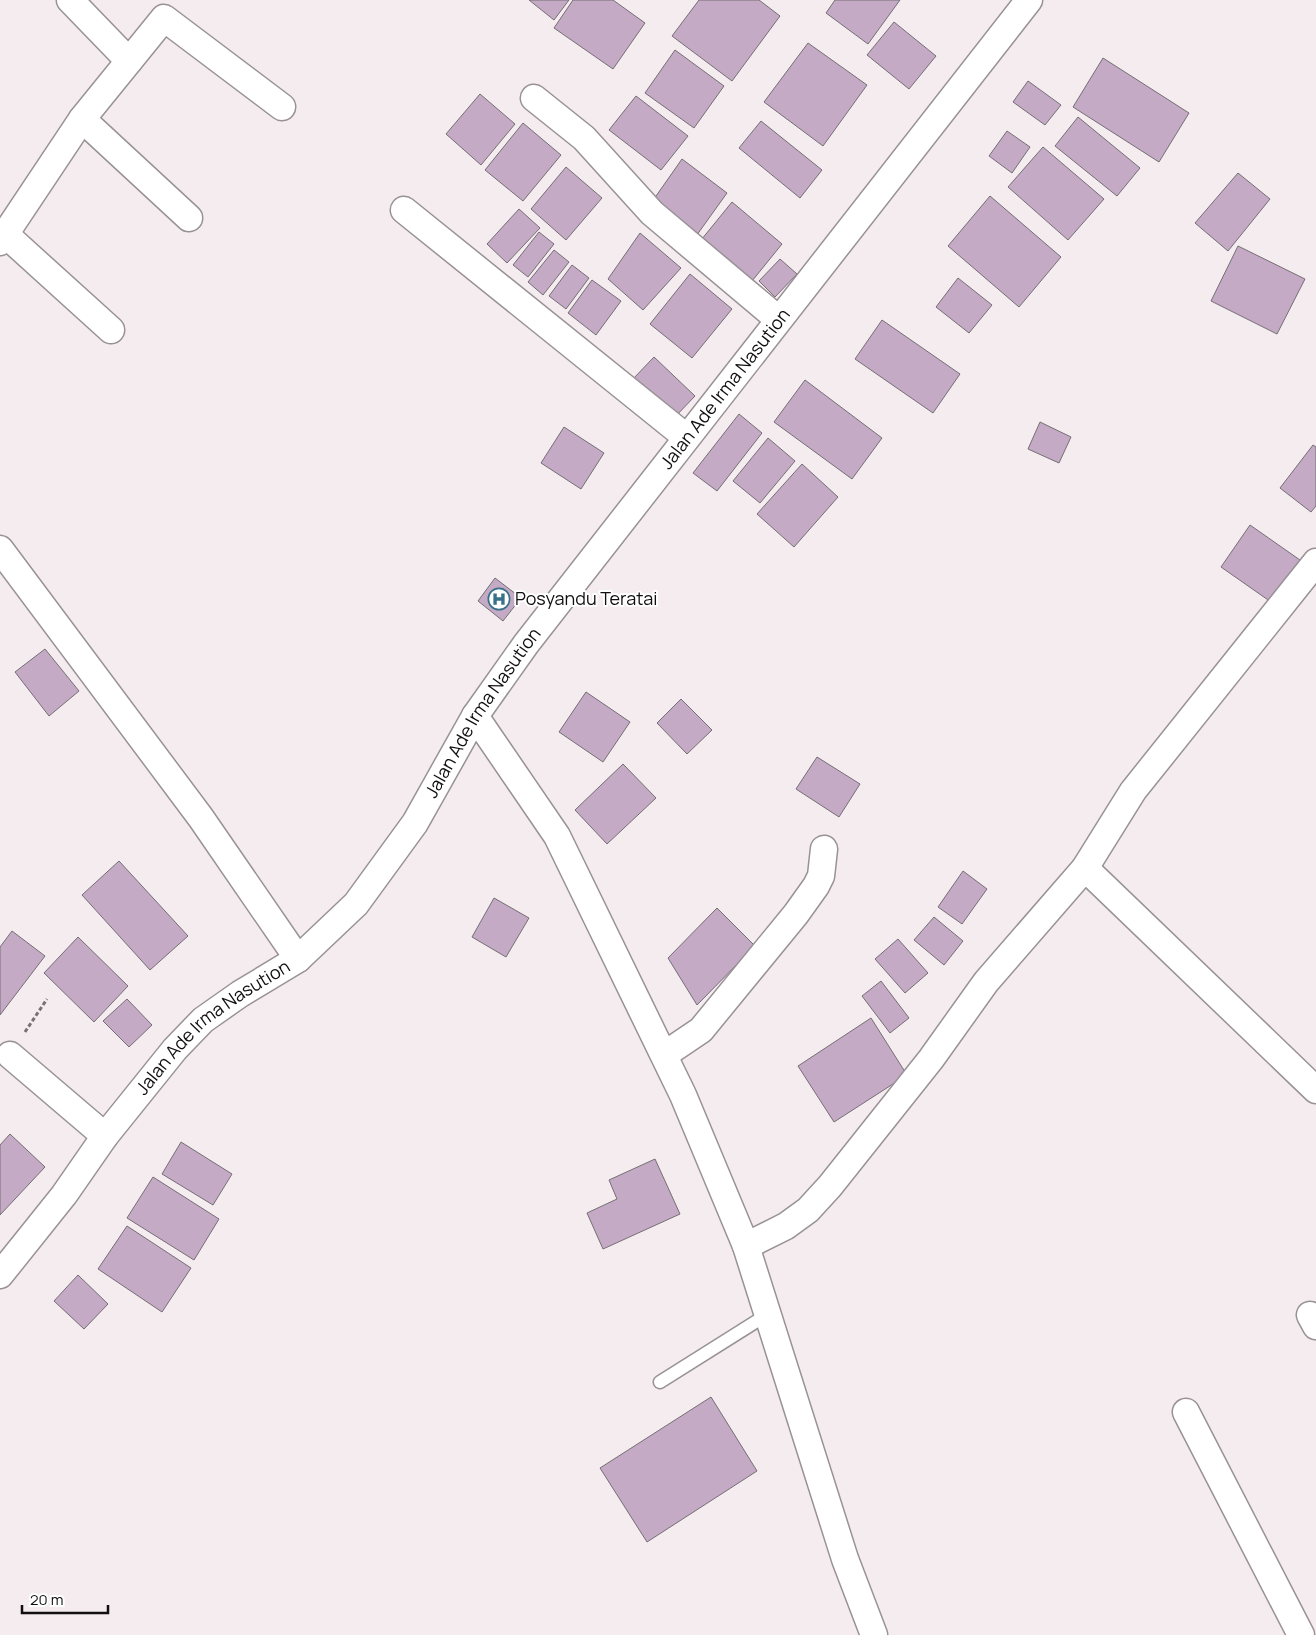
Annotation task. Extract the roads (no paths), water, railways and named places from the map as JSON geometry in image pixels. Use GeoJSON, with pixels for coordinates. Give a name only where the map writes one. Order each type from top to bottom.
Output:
{"type":"FeatureCollection","features":[{"type":"Feature","properties":{"kind":"street"},"geometry":{"type":"LineString","coordinates":[[70,0],[129,61]]}},
{"type":"Feature","properties":{"kind":"street","name":"Jalan Ade Irma Nasution"},"geometry":{"type":"LineString","coordinates":[[0,1274],[64,1196],[105,1136],[175,1049],[203,1020],[240,994],[298,960],[356,904],[415,823],[475,716],[526,644],[1029,0]]}},
{"type":"Feature","properties":{"kind":"street"},"geometry":{"type":"LineString","coordinates":[[111,330],[3,238],[82,119],[170,9],[282,107]]}},
{"type":"Feature","properties":{"kind":"street"},"geometry":{"type":"LineString","coordinates":[[534,98],[584,138],[652,213],[778,320]]}},
{"type":"Feature","properties":{"kind":"street"},"geometry":{"type":"LineString","coordinates":[[82,119],[189,218]]}},
{"type":"Feature","properties":{"kind":"street"},"geometry":{"type":"LineString","coordinates":[[404,210],[686,437]]}},
{"type":"Feature","properties":{"kind":"street"},"geometry":{"type":"LineString","coordinates":[[0,549],[201,818],[298,960]]}},
{"type":"Feature","properties":{"kind":"street"},"geometry":{"type":"LineString","coordinates":[[746,1246],[786,1226],[808,1210],[830,1186],[931,1059],[986,982],[1085,868],[1134,791],[1316,562]]}},
{"type":"Feature","properties":{"kind":"street"},"geometry":{"type":"LineString","coordinates":[[475,716],[557,836],[664,1055],[746,1246],[795,1408],[845,1559],[874,1635]]}},
{"type":"Feature","properties":{"kind":"street"},"geometry":{"type":"LineString","coordinates":[[664,1055],[702,1030],[796,914],[821,876],[824,849]]}},
{"type":"Feature","properties":{"kind":"street"},"geometry":{"type":"LineString","coordinates":[[1085,868],[1316,1090]]}},
{"type":"Feature","properties":{"kind":"street"},"geometry":{"type":"LineString","coordinates":[[10,1055],[105,1136]]}},
{"type":"Feature","properties":{"kind":"street"},"geometry":{"type":"LineString","coordinates":[[1186,1412],[1301,1635]]}},
{"type":"Feature","properties":{"kind":"lane"},"geometry":{"type":"LineString","coordinates":[[660,1382],[768,1314]]}},
{"type":"Feature","properties":{"kind":"place","name":"Posyandu Teratai"},"geometry":{"type":"Point","coordinates":[499,599]}}]}
